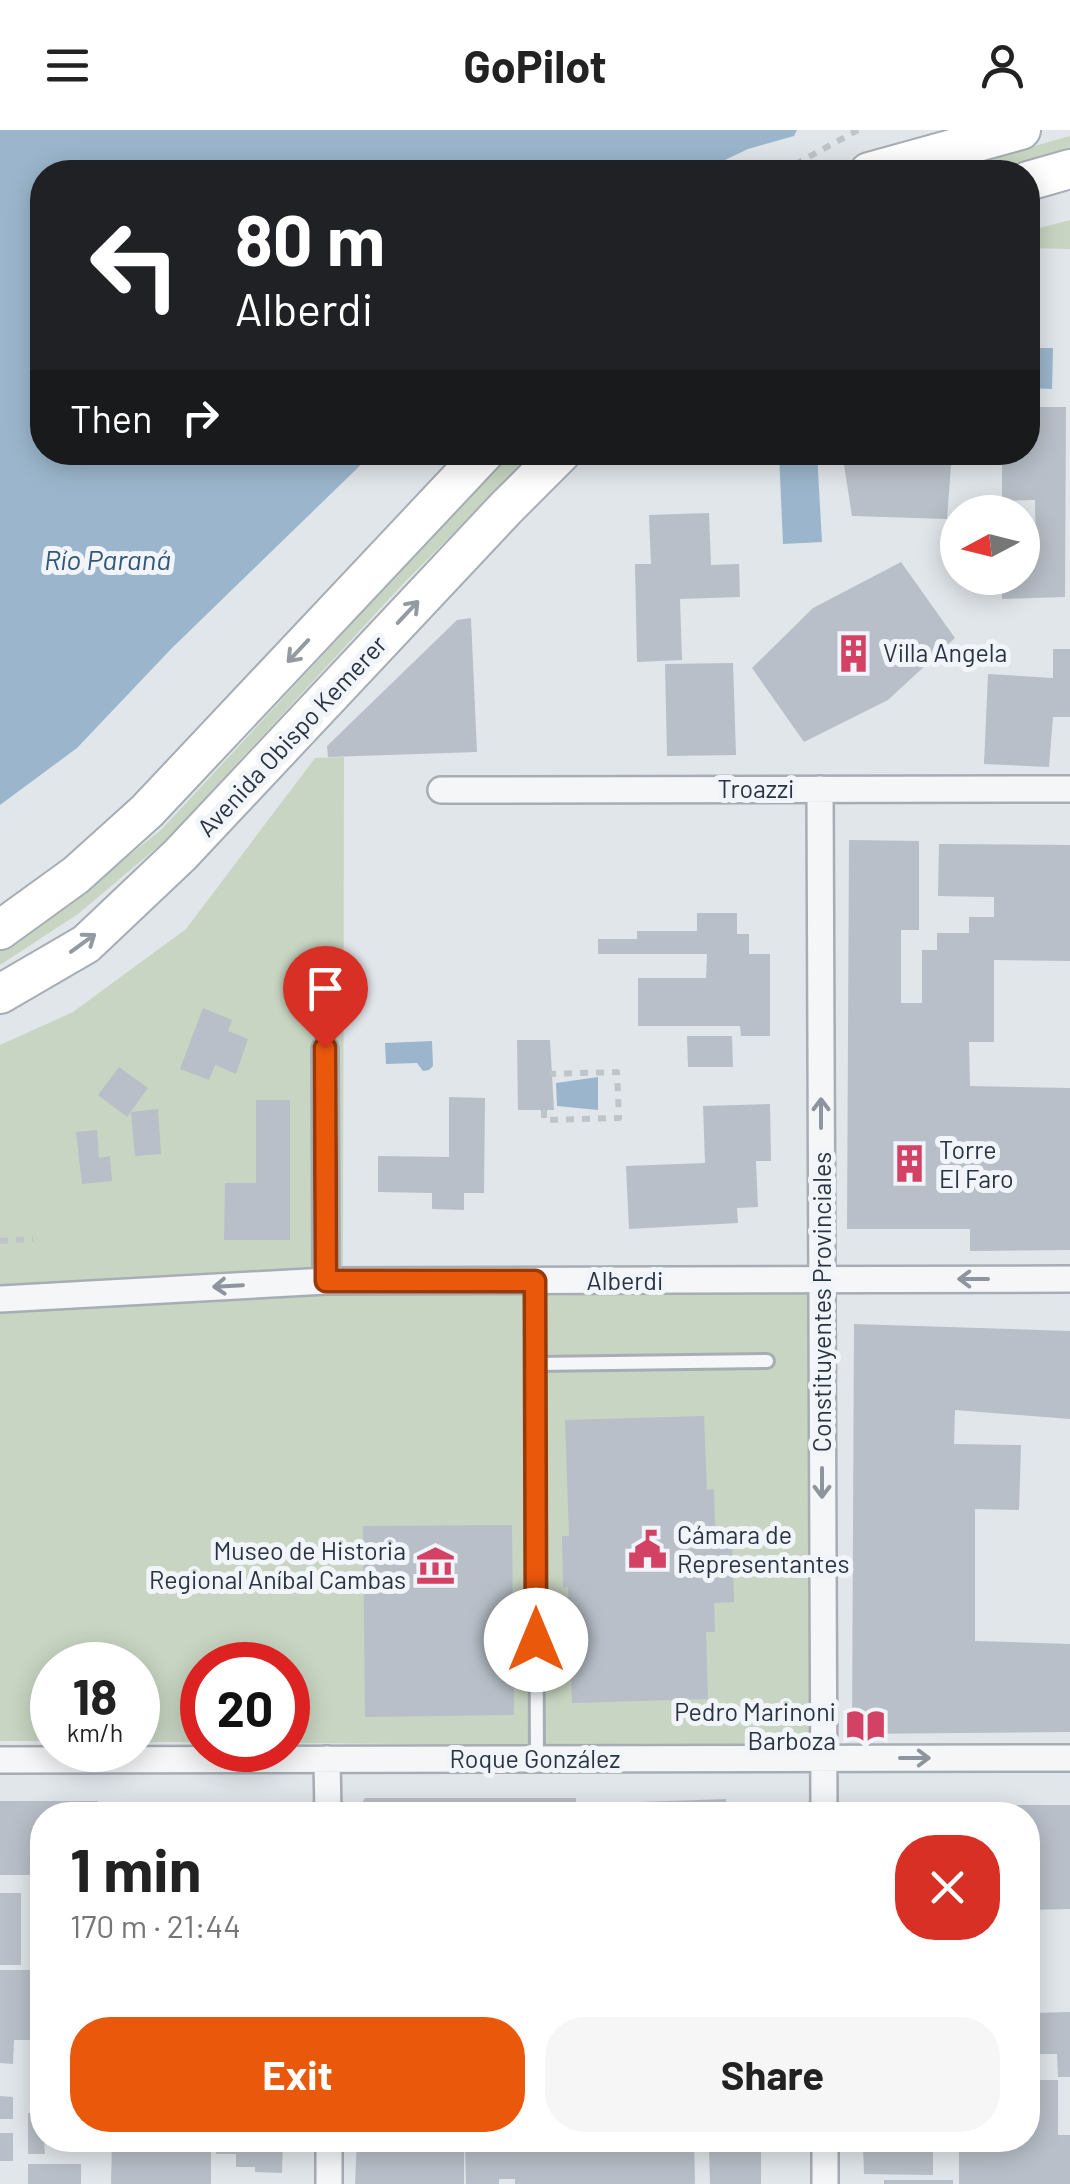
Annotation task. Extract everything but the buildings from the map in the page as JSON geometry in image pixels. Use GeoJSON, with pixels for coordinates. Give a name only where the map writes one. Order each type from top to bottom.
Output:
{"type":"FeatureCollection","features":[{"type":"Feature","properties":{"kind":"main road"},"geometry":{"type":"LineString","coordinates":[[912,160],[1021,130]]}},
{"type":"Feature","properties":{"kind":"main road"},"geometry":{"type":"LineString","coordinates":[[1040,178],[1070,169]]}},
{"type":"Feature","properties":{"kind":"main road"},"geometry":{"type":"LineString","coordinates":[[0,930],[76,875],[147,811],[473,465]]}},
{"type":"Feature","properties":{"kind":"main road","name":"Avenida Obispo Kemerer"},"geometry":{"type":"LineString","coordinates":[[0,994],[86,944],[180,855],[549,465]]}},
{"type":"Feature","properties":{"kind":"street","name":"Troazzi"},"geometry":{"type":"LineString","coordinates":[[441,790],[1070,789]]}},
{"type":"Feature","properties":{"kind":"street","name":"Constituyentes Provinciales"},"geometry":{"type":"LineString","coordinates":[[820,790],[824,1802]]}},
{"type":"Feature","properties":{"kind":"street"},"geometry":{"type":"LineString","coordinates":[[325,1048],[326,1281]]}},
{"type":"Feature","properties":{"kind":"street","name":"Alberdi"},"geometry":{"type":"LineString","coordinates":[[0,1299],[326,1281],[1070,1279]]}},
{"type":"Feature","properties":{"kind":"street","name":"Roque González"},"geometry":{"type":"LineString","coordinates":[[0,1760],[1070,1758]]}},
{"type":"Feature","properties":{"kind":"street"},"geometry":{"type":"LineString","coordinates":[[327,1759],[328,1802]]}},
{"type":"Feature","properties":{"kind":"street"},"geometry":{"type":"LineString","coordinates":[[329,2152],[329,2184]]}},
{"type":"Feature","properties":{"kind":"street"},"geometry":{"type":"LineString","coordinates":[[825,2152],[825,2184]]}},
{"type":"Feature","properties":{"kind":"lane"},"geometry":{"type":"LineString","coordinates":[[535,1281],[537,1759]]}},
{"type":"Feature","properties":{"kind":"lane"},"geometry":{"type":"LineString","coordinates":[[535,1364],[767,1361]]}},
{"type":"Feature","properties":{"kind":"path"},"geometry":{"type":"LineString","coordinates":[[803,160],[858,130]]}},
{"type":"Feature","properties":{"kind":"path"},"geometry":{"type":"LineString","coordinates":[[544,1110],[544,1120],[619,1118],[618,1072],[550,1074]]}},
{"type":"Feature","properties":{"kind":"path"},"geometry":{"type":"LineString","coordinates":[[0,1242],[34,1239]]}},
{"type":"Feature","properties":{"kind":"green space"},"geometry":{"type":"Polygon","coordinates":[[[1070,136],[1070,155],[1040,163],[985,160],[1070,136]]]}},
{"type":"Feature","properties":{"kind":"green space"},"geometry":{"type":"Polygon","coordinates":[[[1070,220],[1070,249],[1040,248],[1040,228],[1070,220]]]}},
{"type":"Feature","properties":{"kind":"green space"},"geometry":{"type":"Polygon","coordinates":[[[499,465],[521,465],[402,585],[167,839],[78,914],[0,965],[0,949],[71,902],[161,830],[499,465]]]}},
{"type":"Feature","properties":{"kind":"green space"},"geometry":{"type":"Polygon","coordinates":[[[344,757],[343,1269],[819,1286],[824,1748],[310,1743],[310,1642],[180,1642],[180,1742],[160,1742],[160,1642],[30,1642],[30,1741],[0,1741],[0,1045],[73,1012],[186,929],[315,758],[344,757]]]}},
{"type":"Feature","properties":{"kind":"water","name":"Río Paraná"},"geometry":{"type":"Polygon","coordinates":[[[0,130],[797,130],[794,136],[725,160],[30,160],[30,465],[361,465],[172,648],[77,748],[0,805],[0,130]]]}},
{"type":"Feature","properties":{"kind":"water"},"geometry":{"type":"Polygon","coordinates":[[[1040,348],[1053,348],[1052,389],[1040,388],[1040,348]]]}},
{"type":"Feature","properties":{"kind":"water"},"geometry":{"type":"Polygon","coordinates":[[[780,465],[818,465],[822,542],[783,544],[780,465]]]}},
{"type":"Feature","properties":{"kind":"water"},"geometry":{"type":"Polygon","coordinates":[[[432,1041],[433,1066],[429,1070],[423,1071],[417,1063],[386,1064],[385,1043],[432,1041]]]}},
{"type":"Feature","properties":{"kind":"water"},"geometry":{"type":"Polygon","coordinates":[[[598,1077],[598,1110],[557,1106],[556,1083],[598,1077]]]}},
{"type":"Feature","properties":{"kind":"place","name":"Villa Angela"},"geometry":{"type":"Point","coordinates":[853,653]}},
{"type":"Feature","properties":{"kind":"place","name":"Torre El Faro"},"geometry":{"type":"Point","coordinates":[909,1164]}},
{"type":"Feature","properties":{"kind":"place","name":"Cámara de Representantes"},"geometry":{"type":"Point","coordinates":[647,1549]}},
{"type":"Feature","properties":{"kind":"place","name":"Museo de Historia Regional Aníbal Cambas"},"geometry":{"type":"Point","coordinates":[436,1565]}},
{"type":"Feature","properties":{"kind":"place","name":"Pedro Marinoni Barboza"},"geometry":{"type":"Point","coordinates":[866,1726]}},
{"type":"Feature","properties":{"kind":"route"},"geometry":{"type":"LineString","coordinates":[[325,1048],[326,1281],[535,1281],[536,1640]]}}]}
